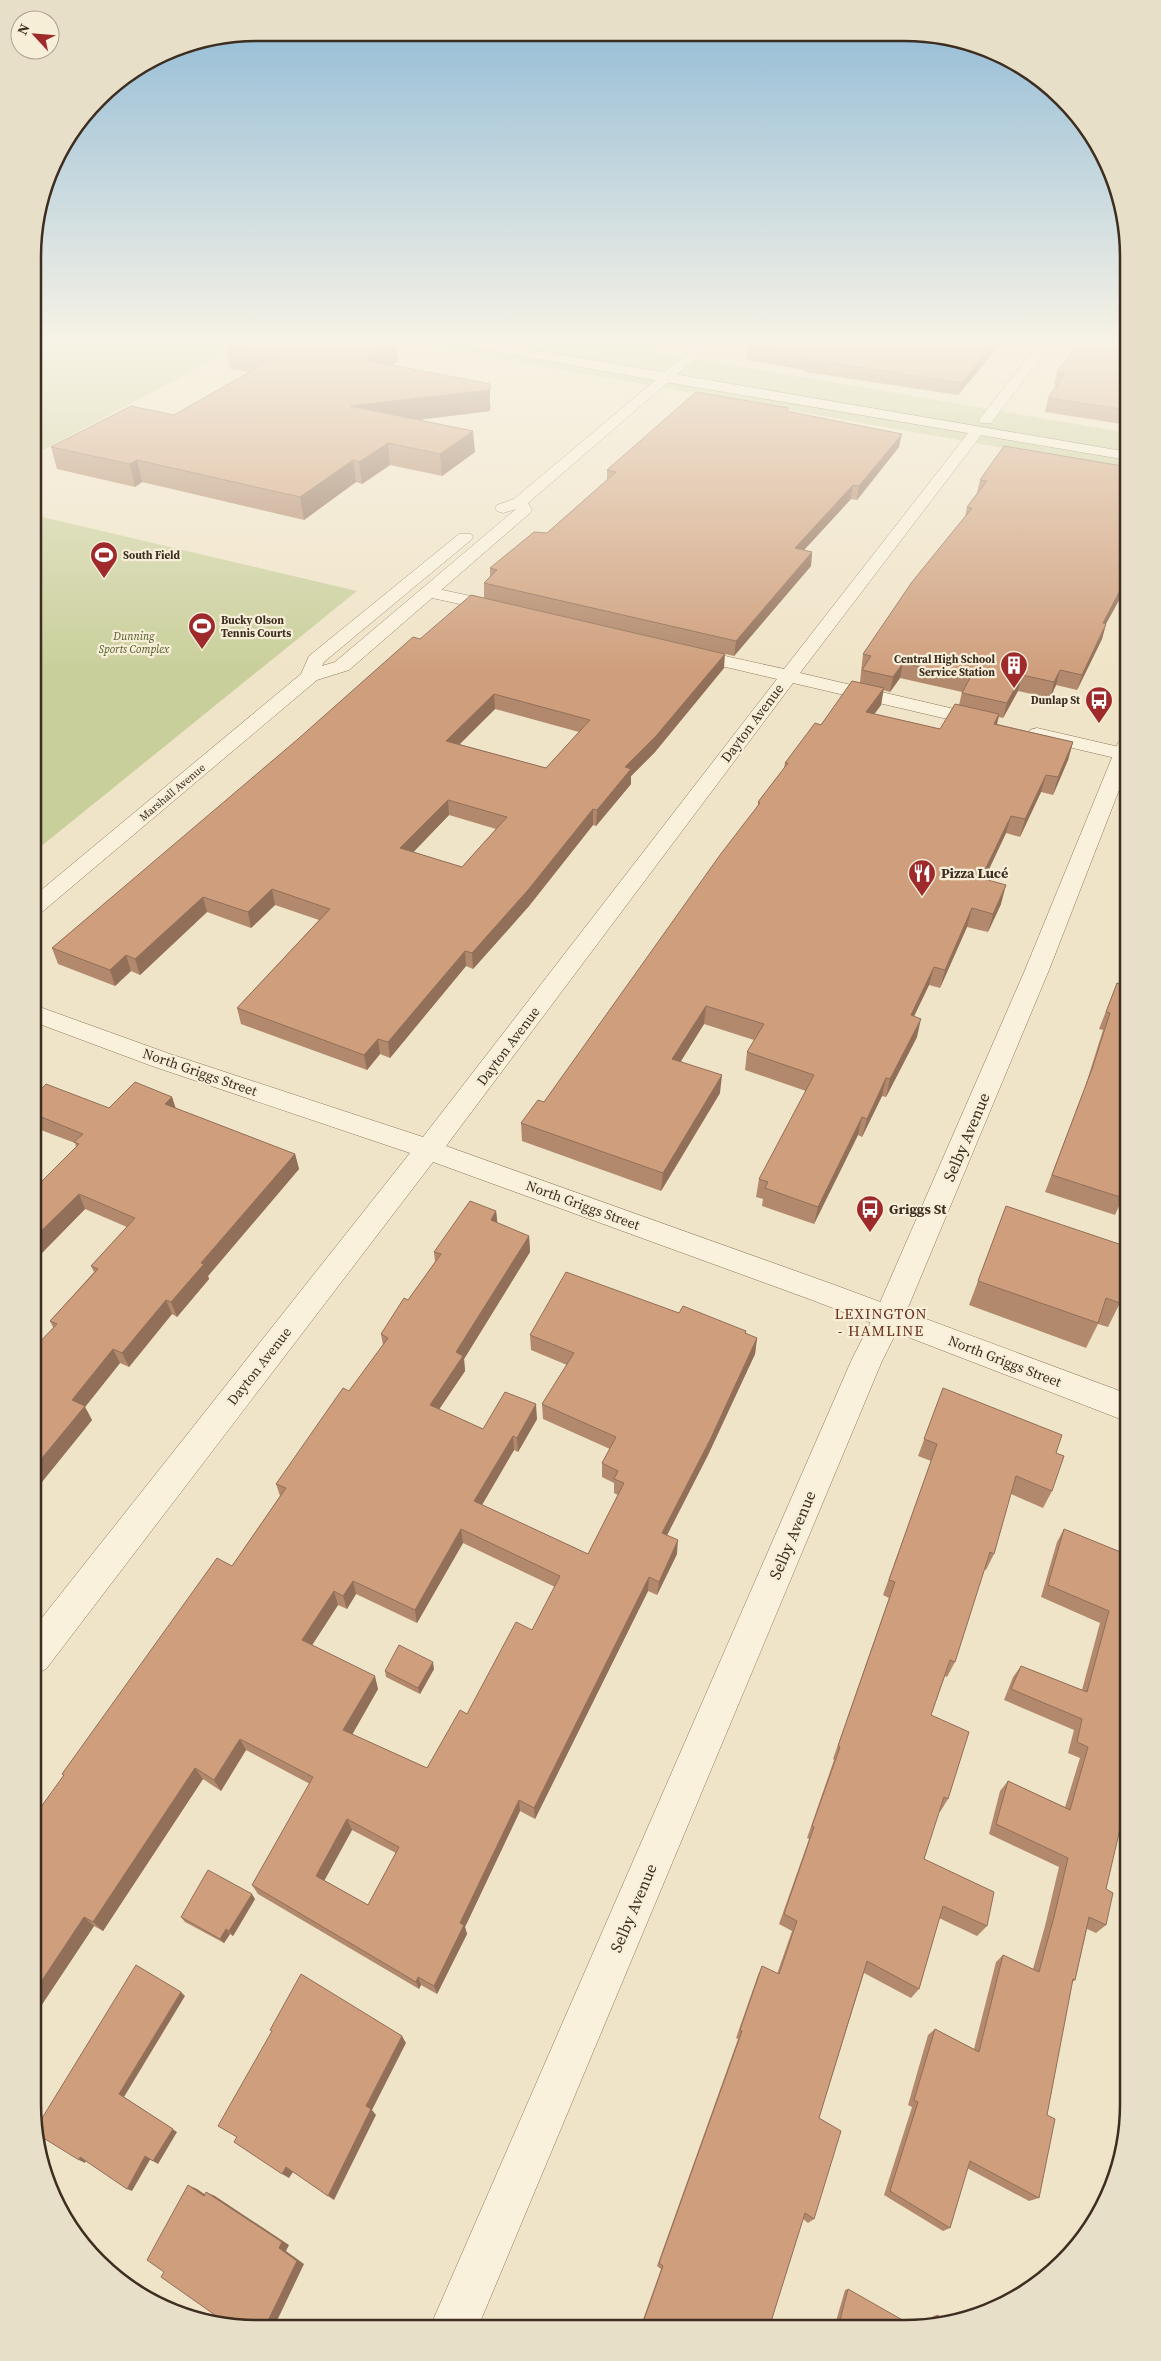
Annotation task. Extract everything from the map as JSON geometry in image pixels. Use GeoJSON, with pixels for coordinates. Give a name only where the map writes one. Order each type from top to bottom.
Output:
{"type":"FeatureCollection","features":[{"type":"Feature","properties":{"kind":"street","name":"Marshall Avenue"},"geometry":{"type":"LineString","coordinates":[[310,676],[315,660],[504,506],[520,502],[581,450]]}},
{"type":"Feature","properties":{"kind":"street","name":"Dayton Avenue"},"geometry":{"type":"LineString","coordinates":[[41,1646],[428,1150],[788,676],[963,450]]}},
{"type":"Feature","properties":{"kind":"street"},"geometry":{"type":"LineString","coordinates":[[1101,450],[1120,454]]}},
{"type":"Feature","properties":{"kind":"street","name":"Marshall Avenue"},"geometry":{"type":"LineString","coordinates":[[41,901],[310,676],[342,666],[524,510],[520,502]]}},
{"type":"Feature","properties":{"kind":"street"},"geometry":{"type":"LineString","coordinates":[[429,592],[523,614]]}},
{"type":"Feature","properties":{"kind":"street"},"geometry":{"type":"LineString","coordinates":[[668,648],[1003,726]]}},
{"type":"Feature","properties":{"kind":"street"},"geometry":{"type":"LineString","coordinates":[[1022,730],[1120,750]]}},
{"type":"Feature","properties":{"kind":"street","name":"Selby Avenue"},"geometry":{"type":"LineString","coordinates":[[457,2320],[867,1359],[889,1317],[1037,970],[1120,768]]}},
{"type":"Feature","properties":{"kind":"street","name":"North Griggs Street"},"geometry":{"type":"LineString","coordinates":[[41,1016],[161,1060],[428,1150],[889,1317],[1120,1405]]}},
{"type":"Feature","properties":{"kind":"green space"},"geometry":{"type":"Polygon","coordinates":[[[1016,450],[1120,450],[1120,469],[1016,450]]]}},
{"type":"Feature","properties":{"kind":"green space","name":"Dunning Sports Complex"},"geometry":{"type":"Polygon","coordinates":[[[41,517],[357,591],[41,846],[41,517]]]}},
{"type":"Feature","properties":{"kind":"building"},"geometry":{"type":"Polygon","coordinates":[[[66,450],[377,450],[359,462],[353,460],[300,497],[137,460],[130,464],[66,450]]]}},
{"type":"Feature","properties":{"kind":"building"},"geometry":{"type":"Polygon","coordinates":[[[422,450],[445,450],[440,454],[422,450]]]}},
{"type":"Feature","properties":{"kind":"building"},"geometry":{"type":"Polygon","coordinates":[[[630,450],[889,450],[859,486],[853,485],[795,548],[812,552],[736,641],[484,583],[497,570],[490,568],[534,532],[547,533],[616,472],[607,470],[630,450]]]}},
{"type":"Feature","properties":{"kind":"building"},"geometry":{"type":"Polygon","coordinates":[[[1001,450],[1029,450],[1120,466],[1120,590],[1103,623],[1106,624],[1082,675],[1060,670],[1054,682],[1022,675],[1007,703],[962,693],[970,678],[903,663],[893,677],[862,670],[871,656],[863,654],[912,582],[972,508],[967,507],[987,481],[980,480],[1001,450]]]}},
{"type":"Feature","properties":{"kind":"building"},"geometry":{"type":"Polygon","coordinates":[[[471,595],[725,654],[656,736],[625,767],[631,769],[597,810],[593,809],[528,890],[472,953],[465,951],[388,1042],[378,1039],[364,1055],[237,1008],[330,909],[272,889],[248,912],[203,897],[135,959],[126,955],[110,970],[52,948],[298,739],[413,637],[420,639],[471,595]],[[494,694],[446,741],[546,768],[590,720],[494,694]],[[448,800],[400,848],[462,867],[507,817],[448,800]]]}},
{"type":"Feature","properties":{"kind":"building"},"geometry":{"type":"Polygon","coordinates":[[[852,681],[884,688],[866,712],[940,729],[955,704],[999,714],[994,724],[1073,742],[1058,777],[1046,775],[1025,819],[1011,816],[981,878],[1006,885],[993,914],[972,908],[945,970],[934,967],[911,1015],[921,1019],[890,1079],[886,1078],[867,1119],[862,1117],[818,1207],[765,1188],[768,1182],[759,1179],[814,1075],[747,1052],[764,1024],[706,1006],[672,1059],[722,1075],[663,1173],[521,1123],[538,1100],[544,1102],[720,855],[760,803],[758,802],[788,763],[785,763],[815,723],[821,725],[852,681]]]}},
{"type":"Feature","properties":{"kind":"building"},"geometry":{"type":"Polygon","coordinates":[[[1117,983],[1120,984],[1120,1197],[1052,1175],[1092,1069],[1110,1013],[1106,1012],[1117,983]]]}},
{"type":"Feature","properties":{"kind":"building"},"geometry":{"type":"Polygon","coordinates":[[[135,1082],[172,1097],[165,1104],[295,1154],[201,1263],[204,1264],[171,1302],[166,1300],[122,1353],[113,1349],[72,1400],[85,1406],[41,1459],[41,1341],[57,1324],[50,1321],[98,1269],[91,1266],[135,1218],[79,1194],[41,1231],[41,1182],[79,1144],[74,1142],[83,1134],[41,1117],[41,1089],[46,1084],[109,1108],[135,1082]]]}},
{"type":"Feature","properties":{"kind":"building"},"geometry":{"type":"Polygon","coordinates":[[[470,1201],[496,1211],[491,1220],[529,1236],[456,1352],[463,1356],[430,1405],[483,1429],[505,1392],[536,1404],[517,1438],[513,1436],[474,1501],[588,1554],[624,1483],[614,1479],[618,1471],[602,1463],[616,1437],[542,1404],[574,1353],[530,1335],[566,1272],[679,1313],[683,1306],[746,1331],[745,1333],[757,1338],[710,1440],[662,1533],[678,1540],[659,1582],[649,1577],[534,1808],[519,1800],[460,1923],[464,1925],[434,1986],[418,1977],[416,1982],[252,1885],[313,1777],[240,1739],[214,1780],[195,1768],[93,1922],[84,1917],[41,1982],[41,1807],[64,1775],[62,1774],[217,1558],[232,1566],[286,1488],[276,1484],[343,1388],[349,1391],[388,1338],[381,1334],[404,1298],[408,1300],[441,1254],[434,1252],[470,1201]],[[461,1529],[415,1610],[353,1581],[343,1596],[334,1591],[302,1640],[375,1676],[343,1730],[427,1768],[460,1710],[467,1714],[516,1622],[532,1630],[560,1576],[461,1529]],[[347,1819],[316,1876],[368,1905],[399,1847],[347,1819]]]}},
{"type":"Feature","properties":{"kind":"building"},"geometry":{"type":"Polygon","coordinates":[[[1006,1206],[1120,1244],[1120,1303],[1106,1298],[1098,1323],[978,1281],[1006,1206]]]}},
{"type":"Feature","properties":{"kind":"building"},"geometry":{"type":"Polygon","coordinates":[[[943,1388],[1062,1435],[1056,1453],[1064,1456],[1052,1491],[1016,1476],[994,1554],[990,1552],[955,1662],[950,1660],[931,1715],[969,1732],[948,1799],[944,1797],[924,1859],[994,1892],[987,1926],[943,1906],[919,1989],[867,1961],[819,2118],[841,2131],[814,2219],[805,2213],[772,2320],[644,2320],[663,2266],[659,2263],[742,2031],[740,2030],[762,1966],[779,1974],[797,1921],[784,1914],[840,1747],[838,1746],[895,1582],[889,1580],[937,1444],[924,1439],[943,1388]]]}},
{"type":"Feature","properties":{"kind":"building"},"geometry":{"type":"Polygon","coordinates":[[[1064,1529],[1120,1552],[1120,1829],[1106,1889],[1113,1893],[1106,1925],[1089,1917],[1075,1980],[1073,1979],[1047,2115],[1055,2119],[1039,2198],[970,2161],[950,2228],[890,2191],[918,2102],[914,2100],[935,2029],[979,2052],[1003,1955],[1039,1972],[1054,1917],[1068,1858],[996,1824],[1008,1781],[1070,1810],[1088,1747],[1077,1742],[1082,1719],[1011,1689],[1021,1666],[1087,1692],[1109,1611],[1048,1585],[1064,1529]]]}},
{"type":"Feature","properties":{"kind":"building"},"geometry":{"type":"Polygon","coordinates":[[[399,1645],[433,1662],[418,1688],[385,1671],[399,1645]]]}},
{"type":"Feature","properties":{"kind":"building"},"geometry":{"type":"Polygon","coordinates":[[[208,1870],[252,1894],[229,1931],[226,1929],[220,1939],[181,1917],[208,1870]]]}},
{"type":"Feature","properties":{"kind":"building"},"geometry":{"type":"Polygon","coordinates":[[[136,1965],[181,1992],[119,2094],[173,2129],[153,2161],[145,2156],[127,2189],[80,2157],[79,2160],[44,2138],[42,2118],[136,1965]]]}},
{"type":"Feature","properties":{"kind":"building"},"geometry":{"type":"Polygon","coordinates":[[[301,1974],[402,2036],[366,2106],[371,2109],[328,2196],[286,2167],[282,2174],[234,2142],[237,2137],[218,2126],[272,2031],[270,2030],[301,1974]]]}},
{"type":"Feature","properties":{"kind":"building"},"geometry":{"type":"Polygon","coordinates":[[[188,2185],[204,2196],[206,2192],[282,2242],[279,2248],[297,2261],[268,2320],[257,2320],[217,2316],[161,2277],[164,2272],[147,2260],[188,2185]]]}},
{"type":"Feature","properties":{"kind":"building"},"geometry":{"type":"Polygon","coordinates":[[[848,2289],[902,2320],[840,2320],[848,2289]]]}},
{"type":"Feature","properties":{"kind":"place","name":"South Field"},"geometry":{"type":"Point","coordinates":[104,579]}},
{"type":"Feature","properties":{"kind":"place","name":"Bucky Olson Tennis Courts"},"geometry":{"type":"Point","coordinates":[202,650]}},
{"type":"Feature","properties":{"kind":"place","name":"Central High School Service Station"},"geometry":{"type":"Point","coordinates":[1014,689]}},
{"type":"Feature","properties":{"kind":"place","name":"Dunlap St"},"geometry":{"type":"Point","coordinates":[1099,724]}},
{"type":"Feature","properties":{"kind":"place","name":"Pizza Lucé"},"geometry":{"type":"Point","coordinates":[922,897]}},
{"type":"Feature","properties":{"kind":"place","name":"Griggs St"},"geometry":{"type":"Point","coordinates":[870,1233]}},
{"type":"Feature","properties":{"kind":"district","name":"LEXINGTON - HAMLINE"},"geometry":{"type":"Point","coordinates":[881,1322]}}]}
